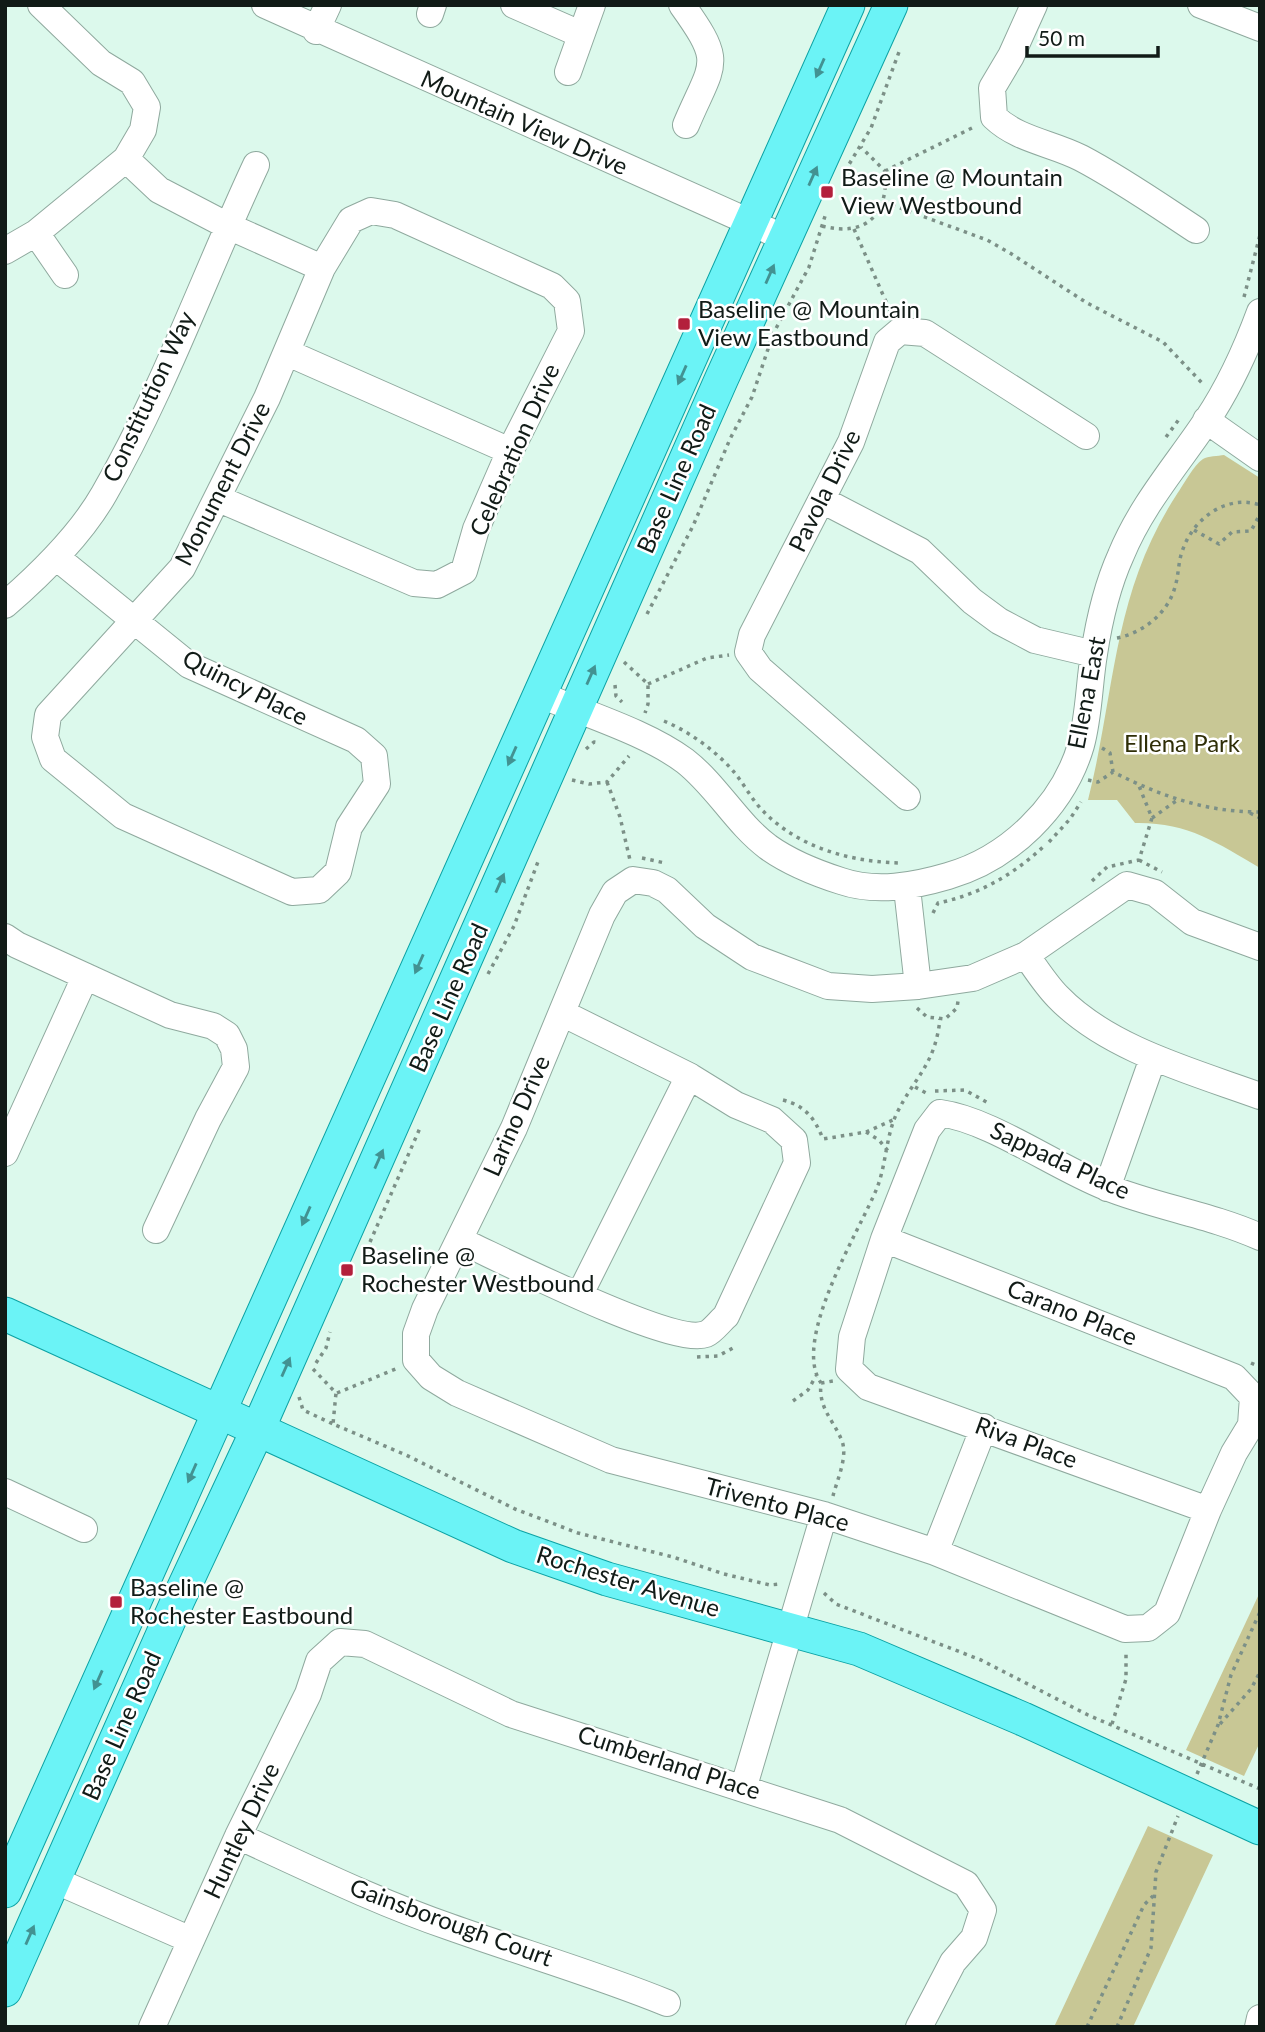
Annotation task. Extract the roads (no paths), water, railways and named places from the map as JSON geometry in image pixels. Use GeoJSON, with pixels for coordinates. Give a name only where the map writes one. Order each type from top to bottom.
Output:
{"type":"FeatureCollection","features":[{"type":"Feature","properties":{"kind":"main road","name":"Base Line Road"},"geometry":{"type":"LineString","coordinates":[[5,1891],[848,5]]}},
{"type":"Feature","properties":{"kind":"main road","name":"Base Line Road"},"geometry":{"type":"LineString","coordinates":[[5,1990],[178,1600],[258,1429],[891,5]]}},
{"type":"Feature","properties":{"kind":"main road","name":"Rochester Avenue"},"geometry":{"type":"LineString","coordinates":[[5,1314],[220,1411],[468,1528],[557,1563],[658,1594],[859,1649],[941,1683],[1260,1828]]}},
{"type":"Feature","properties":{"kind":"street"},"geometry":{"type":"LineString","coordinates":[[5,251],[36,233],[126,159],[143,130],[147,107],[132,82],[101,63],[41,5]]}},
{"type":"Feature","properties":{"kind":"street","name":"Mountain View Drive"},"geometry":{"type":"LineString","coordinates":[[265,5],[316,31],[785,239]]}},
{"type":"Feature","properties":{"kind":"street"},"geometry":{"type":"LineString","coordinates":[[316,31],[328,5]]}},
{"type":"Feature","properties":{"kind":"street"},"geometry":{"type":"LineString","coordinates":[[514,5],[580,34]]}},
{"type":"Feature","properties":{"kind":"street"},"geometry":{"type":"LineString","coordinates":[[568,72],[592,5]]}},
{"type":"Feature","properties":{"kind":"street"},"geometry":{"type":"LineString","coordinates":[[682,5],[712,50],[712,64],[686,125]]}},
{"type":"Feature","properties":{"kind":"street"},"geometry":{"type":"LineString","coordinates":[[1034,5],[1011,56],[992,88],[994,117],[1007,130],[1078,157],[1111,175],[1196,230]]}},
{"type":"Feature","properties":{"kind":"street"},"geometry":{"type":"LineString","coordinates":[[1201,5],[1260,28]]}},
{"type":"Feature","properties":{"kind":"street"},"geometry":{"type":"LineString","coordinates":[[126,159],[159,190],[228,226],[322,268]]}},
{"type":"Feature","properties":{"kind":"street","name":"Constitution Way"},"geometry":{"type":"LineString","coordinates":[[5,605],[56,557],[103,496],[147,408],[256,165]]}},
{"type":"Feature","properties":{"kind":"street","name":"Monument Drive"},"geometry":{"type":"LineString","coordinates":[[319,890],[292,892],[123,816],[53,759],[45,737],[48,715],[181,569],[219,499],[288,353],[322,268],[351,220],[371,211],[395,215],[510,270],[552,286],[567,301]]}},
{"type":"Feature","properties":{"kind":"street"},"geometry":{"type":"LineString","coordinates":[[36,233],[65,275]]}},
{"type":"Feature","properties":{"kind":"street","name":"Celebration Drive"},"geometry":{"type":"LineString","coordinates":[[219,499],[414,583],[437,585],[464,571],[477,529],[510,451],[571,331],[567,301]]}},
{"type":"Feature","properties":{"kind":"street","name":"Ellena East"},"geometry":{"type":"LineString","coordinates":[[540,694],[682,759],[711,783],[767,846],[797,864],[844,883],[907,888],[968,871],[1014,844],[1054,800],[1080,747],[1103,652],[1103,607],[1120,556],[1135,524],[1167,472],[1206,421],[1231,379],[1260,312]]}},
{"type":"Feature","properties":{"kind":"street","name":"Pavola Drive"},"geometry":{"type":"LineString","coordinates":[[907,797],[760,669],[748,652],[752,635],[851,442],[887,342],[900,331],[925,333],[1086,436]]}},
{"type":"Feature","properties":{"kind":"street"},"geometry":{"type":"LineString","coordinates":[[288,353],[510,451]]}},
{"type":"Feature","properties":{"kind":"street"},"geometry":{"type":"LineString","coordinates":[[1206,421],[1260,458]]}},
{"type":"Feature","properties":{"kind":"street"},"geometry":{"type":"LineString","coordinates":[[822,499],[920,551],[972,601],[999,621],[1035,640],[1103,652]]}},
{"type":"Feature","properties":{"kind":"street","name":"Quincy Place"},"geometry":{"type":"LineString","coordinates":[[56,557],[190,665],[356,740],[374,756],[377,784],[349,827],[338,872],[319,890]]}},
{"type":"Feature","properties":{"kind":"street","name":"Larino Drive"},"geometry":{"type":"LineString","coordinates":[[404,1365],[459,1240],[514,1128],[602,915],[629,867],[667,890],[705,926],[752,957],[828,986],[917,994]]}},
{"type":"Feature","properties":{"kind":"street"},"geometry":{"type":"LineString","coordinates":[[907,888],[917,994],[973,978],[1026,955],[1127,885],[1155,893],[1192,922],[1260,947]]}},
{"type":"Feature","properties":{"kind":"street"},"geometry":{"type":"LineString","coordinates":[[5,937],[170,1015],[213,1026],[227,1035],[234,1049],[236,1067],[208,1119],[156,1230]]}},
{"type":"Feature","properties":{"kind":"street"},"geometry":{"type":"LineString","coordinates":[[1026,955],[1059,998],[1094,1025],[1153,1058],[1260,1096]]}},
{"type":"Feature","properties":{"kind":"street"},"geometry":{"type":"LineString","coordinates":[[5,1153],[85,977]]}},
{"type":"Feature","properties":{"kind":"street"},"geometry":{"type":"LineString","coordinates":[[459,1240],[579,1296],[686,1335],[706,1334],[726,1315],[797,1163],[794,1140],[772,1120],[736,1105],[689,1076],[562,1013]]}},
{"type":"Feature","properties":{"kind":"street"},"geometry":{"type":"LineString","coordinates":[[1107,1188],[1153,1058]]}},
{"type":"Feature","properties":{"kind":"street"},"geometry":{"type":"LineString","coordinates":[[579,1296],[689,1076]]}},
{"type":"Feature","properties":{"kind":"street","name":"Sappada Place"},"geometry":{"type":"LineString","coordinates":[[884,1239],[927,1130],[940,1113],[965,1116],[1041,1157],[1107,1188],[1260,1237]]}},
{"type":"Feature","properties":{"kind":"street","name":"Riva Place"},"geometry":{"type":"LineString","coordinates":[[884,1239],[852,1336],[844,1378],[1208,1510]]}},
{"type":"Feature","properties":{"kind":"street","name":"Carano Place"},"geometry":{"type":"LineString","coordinates":[[884,1239],[1234,1377],[1253,1396],[1251,1425],[1234,1453],[1208,1510]]}},
{"type":"Feature","properties":{"kind":"street","name":"Trivento Place"},"geometry":{"type":"LineString","coordinates":[[404,1365],[457,1393],[611,1460],[828,1504],[935,1552],[1125,1629],[1142,1640],[1167,1613],[1208,1510]]}},
{"type":"Feature","properties":{"kind":"street"},"geometry":{"type":"LineString","coordinates":[[935,1552],[984,1427]]}},
{"type":"Feature","properties":{"kind":"street"},"geometry":{"type":"LineString","coordinates":[[5,1492],[84,1529]]}},
{"type":"Feature","properties":{"kind":"street"},"geometry":{"type":"LineString","coordinates":[[744,1786],[828,1504]]}},
{"type":"Feature","properties":{"kind":"street","name":"Cumberland Place"},"geometry":{"type":"LineString","coordinates":[[340,1642],[365,1644],[511,1714],[744,1786],[840,1820],[966,1884],[983,1910],[974,1938],[953,1962],[919,2027]]}},
{"type":"Feature","properties":{"kind":"street","name":"Huntley Drive"},"geometry":{"type":"LineString","coordinates":[[152,2027],[238,1836],[308,1695],[319,1661],[340,1642]]}},
{"type":"Feature","properties":{"kind":"street","name":"Gainsborough Court"},"geometry":{"type":"LineString","coordinates":[[238,1836],[375,1899],[449,1927],[600,1975],[667,2003]]}},
{"type":"Feature","properties":{"kind":"street"},"geometry":{"type":"LineString","coordinates":[[54,1880],[191,1940]]}},
{"type":"Feature","properties":{"kind":"street"},"geometry":{"type":"LineString","coordinates":[[1258,2027],[1260,2018]]}},
{"type":"Feature","properties":{"kind":"place","name":"Baseline @ Mountain View Westbound"},"geometry":{"type":"Point","coordinates":[827,192]}},
{"type":"Feature","properties":{"kind":"place","name":"Baseline @ Mountain View Eastbound"},"geometry":{"type":"Point","coordinates":[684,324]}},
{"type":"Feature","properties":{"kind":"place","name":"Baseline @ Rochester Westbound"},"geometry":{"type":"Point","coordinates":[347,1270]}},
{"type":"Feature","properties":{"kind":"place","name":"Baseline @ Rochester Eastbound"},"geometry":{"type":"Point","coordinates":[116,1602]}},
{"type":"Feature","properties":{"kind":"park label","name":"Ellena Park"},"geometry":{"type":"Point","coordinates":[1182,744]}}]}
